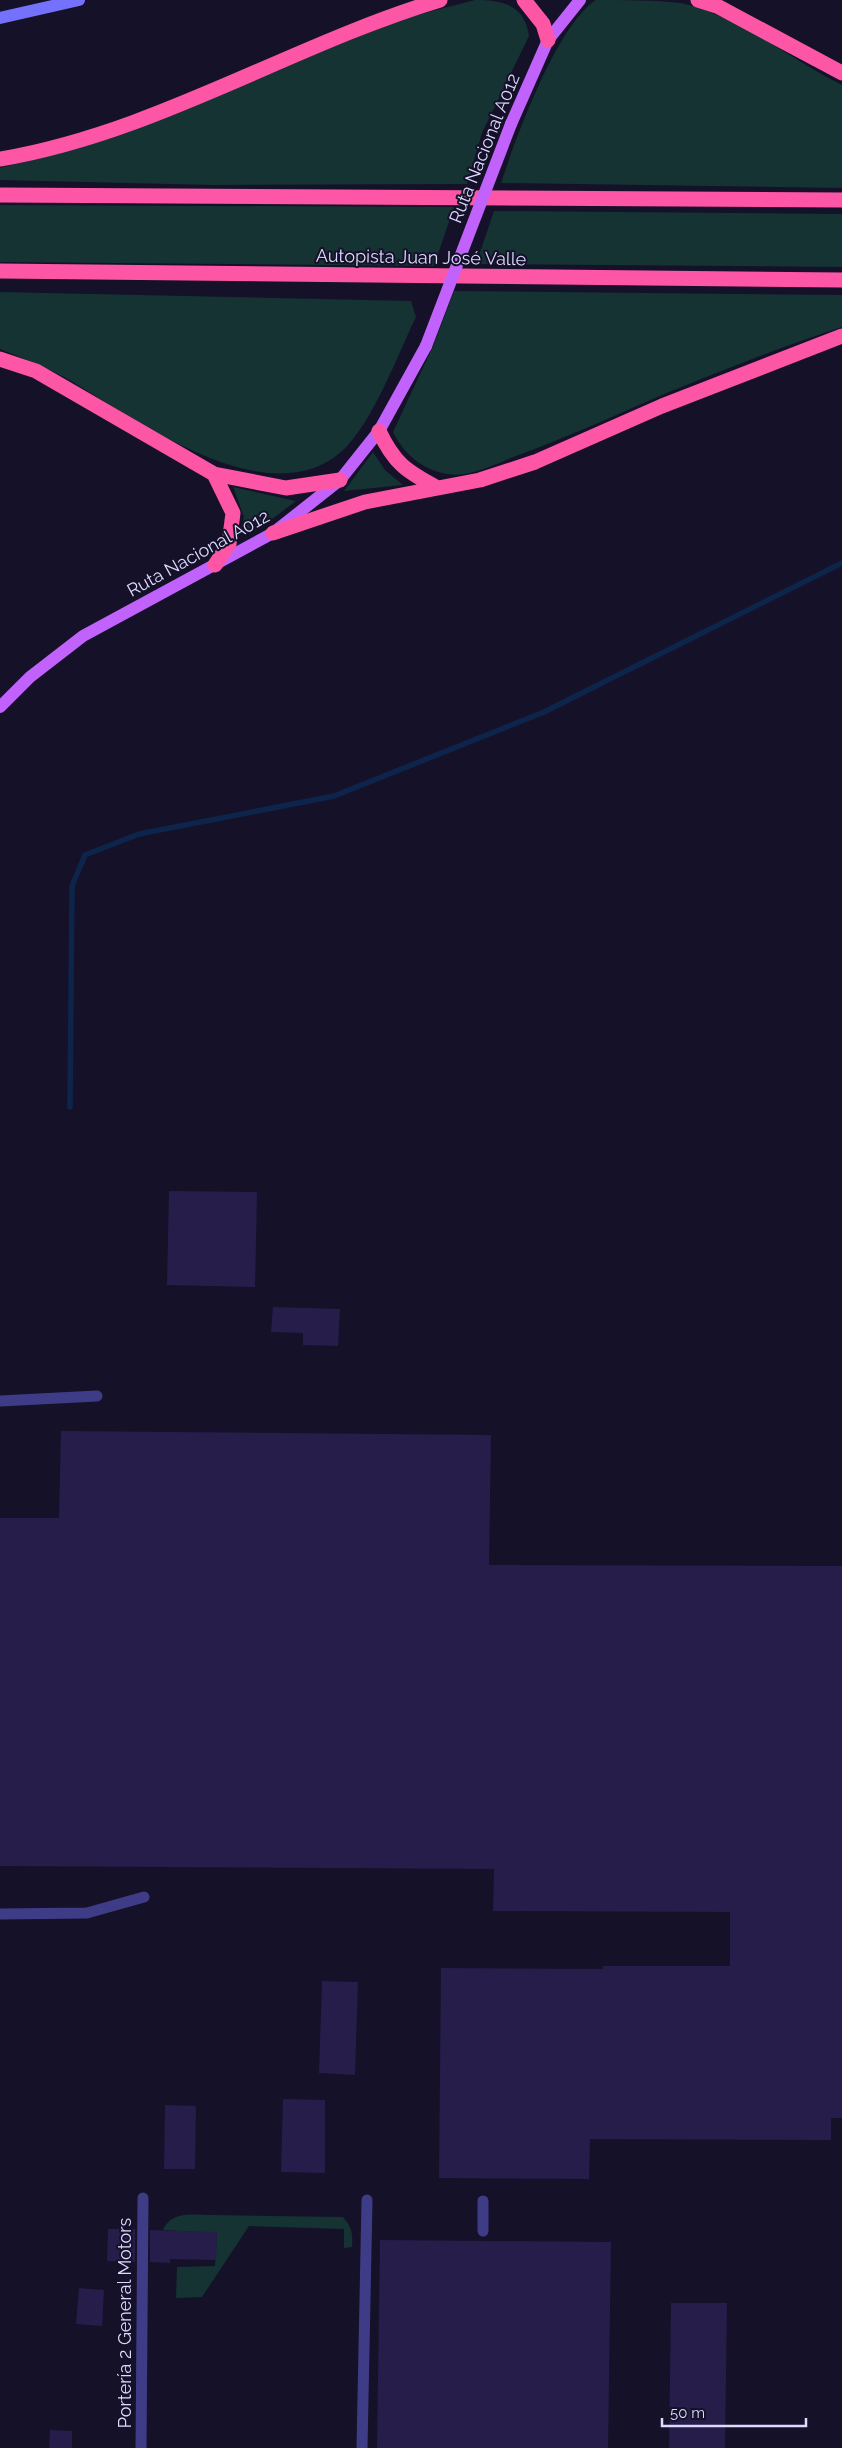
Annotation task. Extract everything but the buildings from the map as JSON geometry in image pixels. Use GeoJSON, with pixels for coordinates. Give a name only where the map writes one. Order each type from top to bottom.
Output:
{"type":"FeatureCollection","features":[{"type":"Feature","properties":{"kind":"highway"},"geometry":{"type":"LineString","coordinates":[[0,158],[38,152],[140,120],[296,53],[411,9],[440,0]]}},
{"type":"Feature","properties":{"kind":"highway"},"geometry":{"type":"LineString","coordinates":[[524,0],[543,24],[548,40]]}},
{"type":"Feature","properties":{"kind":"highway"},"geometry":{"type":"LineString","coordinates":[[698,0],[716,3],[842,73]]}},
{"type":"Feature","properties":{"kind":"highway"},"geometry":{"type":"LineString","coordinates":[[0,195],[842,200]]}},
{"type":"Feature","properties":{"kind":"highway","name":"Autopista Juan José Valle"},"geometry":{"type":"LineString","coordinates":[[0,271],[842,280]]}},
{"type":"Feature","properties":{"kind":"highway"},"geometry":{"type":"LineString","coordinates":[[273,533],[365,502],[480,480],[535,462],[662,406],[842,336]]}},
{"type":"Feature","properties":{"kind":"highway"},"geometry":{"type":"LineString","coordinates":[[0,358],[36,372],[214,474],[286,488],[340,480]]}},
{"type":"Feature","properties":{"kind":"highway"},"geometry":{"type":"LineString","coordinates":[[379,431],[389,452],[409,473],[436,487]]}},
{"type":"Feature","properties":{"kind":"highway"},"geometry":{"type":"LineString","coordinates":[[214,474],[233,513],[229,544],[215,565]]}},
{"type":"Feature","properties":{"kind":"main road"},"geometry":{"type":"LineString","coordinates":[[0,18],[79,0]]}},
{"type":"Feature","properties":{"kind":"main road","name":"Ruta Nacional A012"},"geometry":{"type":"LineString","coordinates":[[0,707],[30,677],[83,636],[273,533],[340,480],[379,431],[426,346],[511,124],[548,40],[580,0]]}},
{"type":"Feature","properties":{"kind":"lane"},"geometry":{"type":"LineString","coordinates":[[0,1401],[97,1396]]}},
{"type":"Feature","properties":{"kind":"lane"},"geometry":{"type":"LineString","coordinates":[[0,1914],[87,1913],[144,1897]]}},
{"type":"Feature","properties":{"kind":"lane","name":"Portería 2 General Motors"},"geometry":{"type":"LineString","coordinates":[[141,2448],[142,2198]]}},
{"type":"Feature","properties":{"kind":"lane"},"geometry":{"type":"LineString","coordinates":[[362,2448],[367,2200]]}},
{"type":"Feature","properties":{"kind":"lane"},"geometry":{"type":"LineString","coordinates":[[483,2231],[484,2201]]}},
{"type":"Feature","properties":{"kind":"green space"},"geometry":{"type":"Polygon","coordinates":[[[475,0],[495,1],[511,6],[523,17],[529,36],[482,133],[467,184],[212,185],[0,180],[0,168],[58,153],[409,17],[475,0]]]}},
{"type":"Feature","properties":{"kind":"green space"},"geometry":{"type":"Polygon","coordinates":[[[596,0],[671,2],[703,9],[744,28],[842,85],[842,188],[501,183],[527,111],[553,57],[581,13],[596,0]]]}},
{"type":"Feature","properties":{"kind":"green space"},"geometry":{"type":"Polygon","coordinates":[[[0,205],[454,207],[434,266],[0,262],[0,205]]]}},
{"type":"Feature","properties":{"kind":"green space"},"geometry":{"type":"Polygon","coordinates":[[[494,211],[842,214],[842,267],[476,264],[494,211]]]}},
{"type":"Feature","properties":{"kind":"green space"},"geometry":{"type":"Polygon","coordinates":[[[454,291],[842,295],[842,327],[776,350],[669,392],[491,466],[455,475],[438,472],[421,464],[408,454],[393,432],[434,344],[454,291]]]}},
{"type":"Feature","properties":{"kind":"green space"},"geometry":{"type":"Polygon","coordinates":[[[0,292],[411,301],[416,317],[374,407],[353,439],[341,452],[310,469],[276,473],[239,467],[200,454],[163,436],[66,378],[0,349],[0,292]]]}},
{"type":"Feature","properties":{"kind":"green space"},"geometry":{"type":"Polygon","coordinates":[[[373,452],[385,470],[403,485],[344,491],[373,452]]]}},
{"type":"Feature","properties":{"kind":"green space"},"geometry":{"type":"Polygon","coordinates":[[[233,487],[296,501],[259,529],[239,535],[244,517],[233,487]]]}},
{"type":"Feature","properties":{"kind":"green space"},"geometry":{"type":"Polygon","coordinates":[[[191,2214],[343,2217],[351,2231],[352,2247],[344,2248],[344,2229],[249,2226],[202,2297],[176,2298],[177,2267],[215,2266],[217,2233],[163,2230],[177,2216],[191,2214]]]}},
{"type":"Feature","properties":{"kind":"waterway"},"geometry":{"type":"LineString","coordinates":[[70,1107],[72,886],[85,855],[139,834],[334,796],[544,712],[842,563]]}}]}
